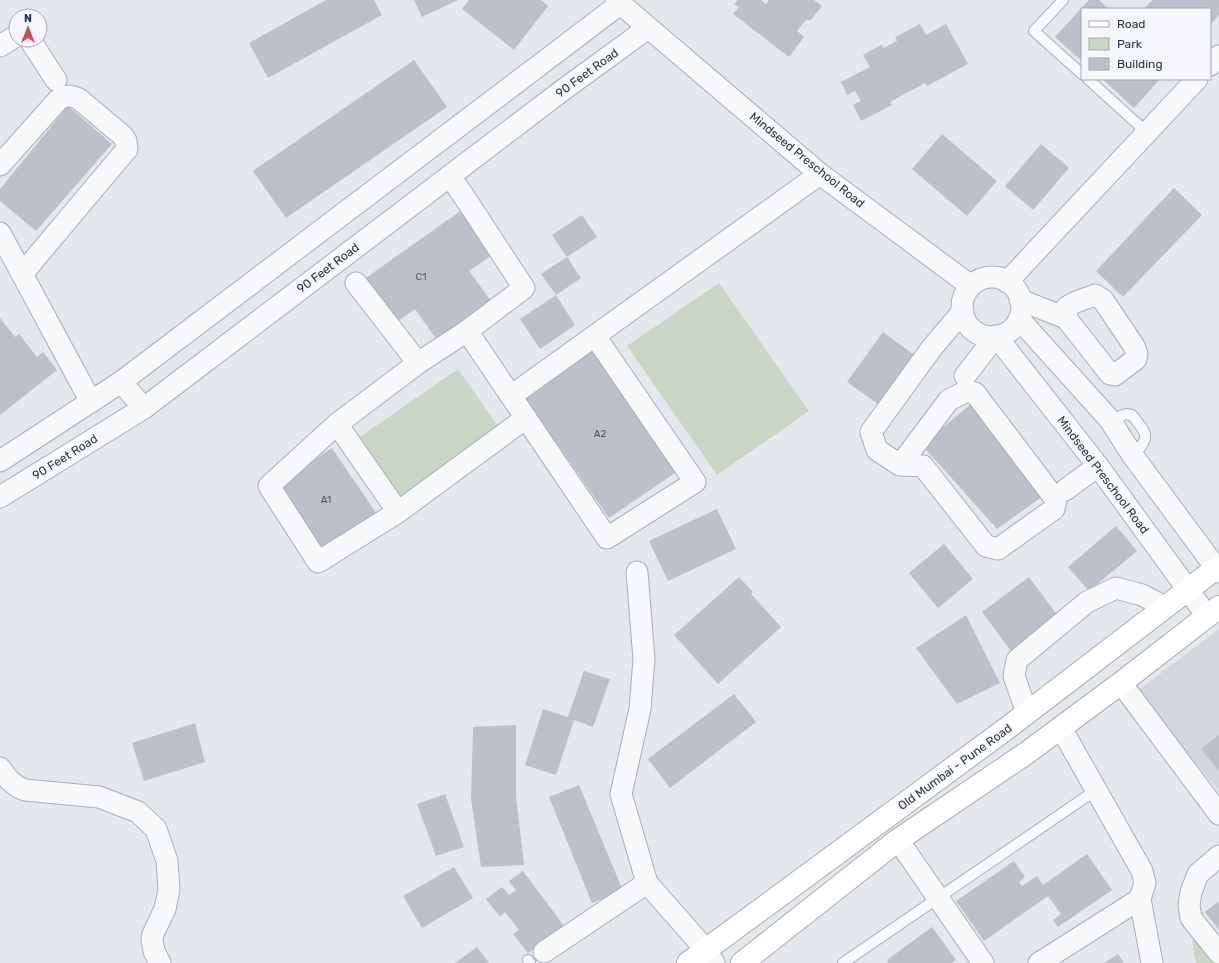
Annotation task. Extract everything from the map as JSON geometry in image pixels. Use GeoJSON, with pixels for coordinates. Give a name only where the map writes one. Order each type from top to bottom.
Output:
{"type":"FeatureCollection","features":[{"type":"Feature","properties":{"kind":"main road","name":"Old Mumbai - Pune Road"},"geometry":{"type":"LineString","coordinates":[[688,963],[710,956],[1218,568]]}},
{"type":"Feature","properties":{"kind":"main road"},"geometry":{"type":"LineString","coordinates":[[742,963],[898,840],[1028,752],[1213,612]]}},
{"type":"Feature","properties":{"kind":"street","name":"Mindseed Preschool Road"},"geometry":{"type":"LineString","coordinates":[[618,2],[820,174],[971,286]]}},
{"type":"Feature","properties":{"kind":"street"},"geometry":{"type":"LineString","coordinates":[[0,461],[121,382],[475,114],[618,2]]}},
{"type":"Feature","properties":{"kind":"street","name":"90 Feet Road"},"geometry":{"type":"LineString","coordinates":[[0,497],[144,408],[496,141],[648,28]]}},
{"type":"Feature","properties":{"kind":"street"},"geometry":{"type":"LineString","coordinates":[[35,48],[56,80]]}},
{"type":"Feature","properties":{"kind":"street"},"geometry":{"type":"LineString","coordinates":[[1211,64],[1219,56]]}},
{"type":"Feature","properties":{"kind":"street"},"geometry":{"type":"LineString","coordinates":[[1007,282],[1196,80]]}},
{"type":"Feature","properties":{"kind":"street"},"geometry":{"type":"LineString","coordinates":[[0,165],[58,100],[64,96],[72,96],[78,99],[123,136],[126,141],[127,149],[22,274]]}},
{"type":"Feature","properties":{"kind":"street"},"geometry":{"type":"LineString","coordinates":[[475,114],[496,141]]}},
{"type":"Feature","properties":{"kind":"street"},"geometry":{"type":"LineString","coordinates":[[511,396],[820,174]]}},
{"type":"Feature","properties":{"kind":"street"},"geometry":{"type":"LineString","coordinates":[[450,176],[524,288],[467,331],[418,363],[337,424],[269,486],[318,562],[398,512],[526,418]]}},
{"type":"Feature","properties":{"kind":"street"},"geometry":{"type":"LineString","coordinates":[[0,233],[91,402]]}},
{"type":"Feature","properties":{"kind":"street"},"geometry":{"type":"LineString","coordinates":[[987,278],[1000,278],[1011,284],[1019,295],[1020,310],[1012,330],[1001,336],[987,337],[974,332],[964,321],[962,311],[965,294],[971,286],[974,283],[987,278]]}},
{"type":"Feature","properties":{"kind":"street"},"geometry":{"type":"LineString","coordinates":[[356,282],[418,363]]}},
{"type":"Feature","properties":{"kind":"street"},"geometry":{"type":"LineString","coordinates":[[1020,310],[1066,318]]}},
{"type":"Feature","properties":{"kind":"street"},"geometry":{"type":"LineString","coordinates":[[1020,310],[1110,420],[1133,456],[1218,568]]}},
{"type":"Feature","properties":{"kind":"street"},"geometry":{"type":"LineString","coordinates":[[900,465],[949,400],[967,390],[975,393],[1056,500],[1054,509],[998,549],[986,546],[923,466],[900,465],[877,450],[871,432],[931,349],[962,311]]}},
{"type":"Feature","properties":{"kind":"street"},"geometry":{"type":"LineString","coordinates":[[467,331],[607,538],[695,482],[594,336]]}},
{"type":"Feature","properties":{"kind":"street","name":"Mindseed Preschool Road"},"geometry":{"type":"LineString","coordinates":[[996,336],[1102,471],[1188,590],[1213,612]]}},
{"type":"Feature","properties":{"kind":"street"},"geometry":{"type":"LineString","coordinates":[[965,376],[996,336]]}},
{"type":"Feature","properties":{"kind":"street"},"geometry":{"type":"LineString","coordinates":[[121,382],[144,408]]}},
{"type":"Feature","properties":{"kind":"street"},"geometry":{"type":"LineString","coordinates":[[337,424],[398,512]]}},
{"type":"Feature","properties":{"kind":"street"},"geometry":{"type":"LineString","coordinates":[[1069,495],[1102,471]]}},
{"type":"Feature","properties":{"kind":"street"},"geometry":{"type":"LineString","coordinates":[[637,572],[644,659],[640,709],[621,794],[647,883],[710,956]]}},
{"type":"Feature","properties":{"kind":"street"},"geometry":{"type":"LineString","coordinates":[[1027,713],[1014,676],[1017,660],[1087,602],[1116,588],[1142,595],[1165,607]]}},
{"type":"Feature","properties":{"kind":"street"},"geometry":{"type":"LineString","coordinates":[[1121,683],[1219,814]]}},
{"type":"Feature","properties":{"kind":"street"},"geometry":{"type":"LineString","coordinates":[[1061,728],[1142,871],[1145,883],[1140,899],[1152,963]]}},
{"type":"Feature","properties":{"kind":"street"},"geometry":{"type":"LineString","coordinates":[[0,768],[8,779],[17,787],[25,790],[99,797],[138,812],[156,829],[167,861],[169,890],[165,908],[152,939],[154,951],[160,963]]}},
{"type":"Feature","properties":{"kind":"street"},"geometry":{"type":"LineString","coordinates":[[898,840],[983,963]]}},
{"type":"Feature","properties":{"kind":"street"},"geometry":{"type":"LineString","coordinates":[[1219,856],[1198,874],[1191,892],[1189,905],[1191,918],[1219,953]]}},
{"type":"Feature","properties":{"kind":"street"},"geometry":{"type":"LineString","coordinates":[[534,958],[647,883]]}},
{"type":"Feature","properties":{"kind":"street"},"geometry":{"type":"LineString","coordinates":[[1039,963],[1140,899]]}},
{"type":"Feature","properties":{"kind":"lane"},"geometry":{"type":"LineString","coordinates":[[1063,0],[1034,31],[1081,73]]}},
{"type":"Feature","properties":{"kind":"lane"},"geometry":{"type":"LineString","coordinates":[[1089,80],[1148,132]]}},
{"type":"Feature","properties":{"kind":"lane"},"geometry":{"type":"LineString","coordinates":[[843,963],[1096,790]]}},
{"type":"Feature","properties":{"kind":"shaded area"},"geometry":{"type":"Polygon","coordinates":[[[1219,629],[1219,791],[1136,692],[1219,629]]]}},
{"type":"Feature","properties":{"kind":"green space"},"geometry":{"type":"Polygon","coordinates":[[[719,283],[809,411],[717,475],[627,346],[719,283]]]}},
{"type":"Feature","properties":{"kind":"green space"},"geometry":{"type":"Polygon","coordinates":[[[458,369],[504,435],[403,505],[357,439],[458,369]]]}},
{"type":"Feature","properties":{"kind":"green space"},"geometry":{"type":"Polygon","coordinates":[[[1205,931],[1219,963],[1196,963],[1192,941],[1205,931]]]}},
{"type":"Feature","properties":{"kind":"building"},"geometry":{"type":"Polygon","coordinates":[[[326,0],[374,0],[382,15],[268,78],[249,43],[326,0]]]}},
{"type":"Feature","properties":{"kind":"building"},"geometry":{"type":"Polygon","coordinates":[[[414,0],[458,0],[422,17],[414,0]]]}},
{"type":"Feature","properties":{"kind":"building"},"geometry":{"type":"Polygon","coordinates":[[[469,0],[541,0],[548,6],[514,50],[462,9],[469,0]]]}},
{"type":"Feature","properties":{"kind":"building"},"geometry":{"type":"Polygon","coordinates":[[[738,0],[761,0],[766,4],[769,0],[814,0],[822,6],[810,21],[807,19],[797,31],[804,37],[789,57],[733,14],[739,7],[734,4],[738,0]]]}},
{"type":"Feature","properties":{"kind":"building"},"geometry":{"type":"Polygon","coordinates":[[[1089,0],[1099,0],[1108,8],[1082,8],[1089,0]]]}},
{"type":"Feature","properties":{"kind":"building"},"geometry":{"type":"Polygon","coordinates":[[[1152,0],[1219,0],[1219,15],[1211,24],[1211,8],[1145,8],[1152,0]]]}},
{"type":"Feature","properties":{"kind":"building"},"geometry":{"type":"Polygon","coordinates":[[[1081,9],[1081,60],[1055,37],[1081,9]]]}},
{"type":"Feature","properties":{"kind":"building"},"geometry":{"type":"Polygon","coordinates":[[[920,24],[926,35],[946,24],[968,64],[927,86],[925,83],[890,102],[892,105],[861,121],[853,105],[861,101],[855,91],[847,95],[841,82],[870,67],[863,55],[881,45],[884,48],[897,41],[895,37],[920,24]]]}},
{"type":"Feature","properties":{"kind":"building"},"geometry":{"type":"Polygon","coordinates":[[[414,60],[447,107],[286,218],[253,171],[414,60]]]}},
{"type":"Feature","properties":{"kind":"building"},"geometry":{"type":"Polygon","coordinates":[[[1103,80],[1159,80],[1134,108],[1103,80]]]}},
{"type":"Feature","properties":{"kind":"building"},"geometry":{"type":"Polygon","coordinates":[[[68,106],[112,144],[36,231],[0,201],[0,189],[68,106]]]}},
{"type":"Feature","properties":{"kind":"building"},"geometry":{"type":"Polygon","coordinates":[[[942,134],[997,181],[967,216],[912,169],[942,134]]]}},
{"type":"Feature","properties":{"kind":"building"},"geometry":{"type":"Polygon","coordinates":[[[1041,144],[1069,168],[1033,210],[1005,186],[1041,144]]]}},
{"type":"Feature","properties":{"kind":"building"},"geometry":{"type":"Polygon","coordinates":[[[1174,188],[1202,215],[1123,297],[1096,271],[1174,188]]]}},
{"type":"Feature","properties":{"kind":"building"},"geometry":{"type":"Polygon","coordinates":[[[466,207],[498,251],[469,271],[491,301],[437,340],[415,309],[394,324],[363,280],[466,207]]]}},
{"type":"Feature","properties":{"kind":"building"},"geometry":{"type":"Polygon","coordinates":[[[582,215],[597,237],[567,257],[552,235],[582,215]]]}},
{"type":"Feature","properties":{"kind":"building"},"geometry":{"type":"Polygon","coordinates":[[[567,257],[581,278],[556,295],[541,274],[567,257]]]}},
{"type":"Feature","properties":{"kind":"building"},"geometry":{"type":"Polygon","coordinates":[[[556,295],[575,325],[540,349],[520,319],[556,295]]]}},
{"type":"Feature","properties":{"kind":"building"},"geometry":{"type":"Polygon","coordinates":[[[0,318],[15,337],[19,334],[37,357],[43,352],[57,370],[0,415],[0,318]]]}},
{"type":"Feature","properties":{"kind":"building"},"geometry":{"type":"Polygon","coordinates":[[[883,332],[914,355],[878,404],[847,382],[883,332]]]}},
{"type":"Feature","properties":{"kind":"building"},"geometry":{"type":"Polygon","coordinates":[[[592,347],[678,471],[609,518],[523,395],[592,347]]]}},
{"type":"Feature","properties":{"kind":"building"},"geometry":{"type":"Polygon","coordinates":[[[971,404],[1043,496],[997,529],[922,445],[971,404]]]}},
{"type":"Feature","properties":{"kind":"building"},"geometry":{"type":"Polygon","coordinates":[[[332,448],[376,513],[319,551],[276,485],[332,448]]]}},
{"type":"Feature","properties":{"kind":"building"},"geometry":{"type":"Polygon","coordinates":[[[717,509],[736,549],[668,581],[649,541],[717,509]]]}},
{"type":"Feature","properties":{"kind":"building"},"geometry":{"type":"Polygon","coordinates":[[[1116,526],[1137,551],[1089,591],[1068,567],[1116,526]]]}},
{"type":"Feature","properties":{"kind":"building"},"geometry":{"type":"Polygon","coordinates":[[[944,544],[973,579],[938,608],[909,573],[944,544]]]}},
{"type":"Feature","properties":{"kind":"building"},"geometry":{"type":"Polygon","coordinates":[[[739,577],[753,592],[751,594],[781,627],[718,684],[674,635],[739,577]]]}},
{"type":"Feature","properties":{"kind":"building"},"geometry":{"type":"Polygon","coordinates":[[[1029,577],[1058,616],[1011,651],[982,612],[1029,577]]]}},
{"type":"Feature","properties":{"kind":"building"},"geometry":{"type":"Polygon","coordinates":[[[966,615],[1000,683],[957,704],[916,648],[966,615]]]}},
{"type":"Feature","properties":{"kind":"building"},"geometry":{"type":"Polygon","coordinates":[[[584,671],[610,679],[593,727],[574,720],[556,775],[525,765],[543,709],[568,717],[584,671]]]}},
{"type":"Feature","properties":{"kind":"building"},"geometry":{"type":"Polygon","coordinates":[[[734,694],[756,722],[670,788],[648,759],[734,694]]]}},
{"type":"Feature","properties":{"kind":"building"},"geometry":{"type":"Polygon","coordinates":[[[195,723],[205,762],[144,781],[132,743],[195,723]]]}},
{"type":"Feature","properties":{"kind":"building"},"geometry":{"type":"Polygon","coordinates":[[[516,725],[516,796],[524,865],[481,867],[471,799],[473,727],[516,725]]]}},
{"type":"Feature","properties":{"kind":"building"},"geometry":{"type":"Polygon","coordinates":[[[1219,735],[1219,771],[1201,749],[1219,735]]]}},
{"type":"Feature","properties":{"kind":"building"},"geometry":{"type":"Polygon","coordinates":[[[579,785],[623,891],[592,903],[549,797],[579,785]]]}},
{"type":"Feature","properties":{"kind":"building"},"geometry":{"type":"Polygon","coordinates":[[[445,794],[464,847],[436,856],[417,804],[445,794]]]}},
{"type":"Feature","properties":{"kind":"building"},"geometry":{"type":"Polygon","coordinates":[[[1087,854],[1112,890],[1058,927],[1053,920],[1061,914],[1048,896],[984,941],[956,901],[1014,861],[1025,877],[1019,882],[1022,886],[1037,876],[1043,885],[1087,854]]]}},
{"type":"Feature","properties":{"kind":"building"},"geometry":{"type":"Polygon","coordinates":[[[454,867],[473,898],[422,928],[403,896],[454,867]]]}},
{"type":"Feature","properties":{"kind":"building"},"geometry":{"type":"Polygon","coordinates":[[[523,871],[564,926],[528,953],[513,934],[519,930],[505,912],[500,917],[486,899],[502,887],[509,895],[516,890],[509,881],[523,871]]]}},
{"type":"Feature","properties":{"kind":"building"},"geometry":{"type":"Polygon","coordinates":[[[1219,901],[1219,930],[1205,912],[1219,901]]]}},
{"type":"Feature","properties":{"kind":"building"},"geometry":{"type":"Polygon","coordinates":[[[932,927],[956,960],[952,963],[888,963],[887,960],[932,927]]]}},
{"type":"Feature","properties":{"kind":"building"},"geometry":{"type":"Polygon","coordinates":[[[477,947],[489,963],[455,963],[477,947]]]}},
{"type":"Feature","properties":{"kind":"building"},"geometry":{"type":"Polygon","coordinates":[[[1118,954],[1124,963],[1104,963],[1118,954]]]}}]}
